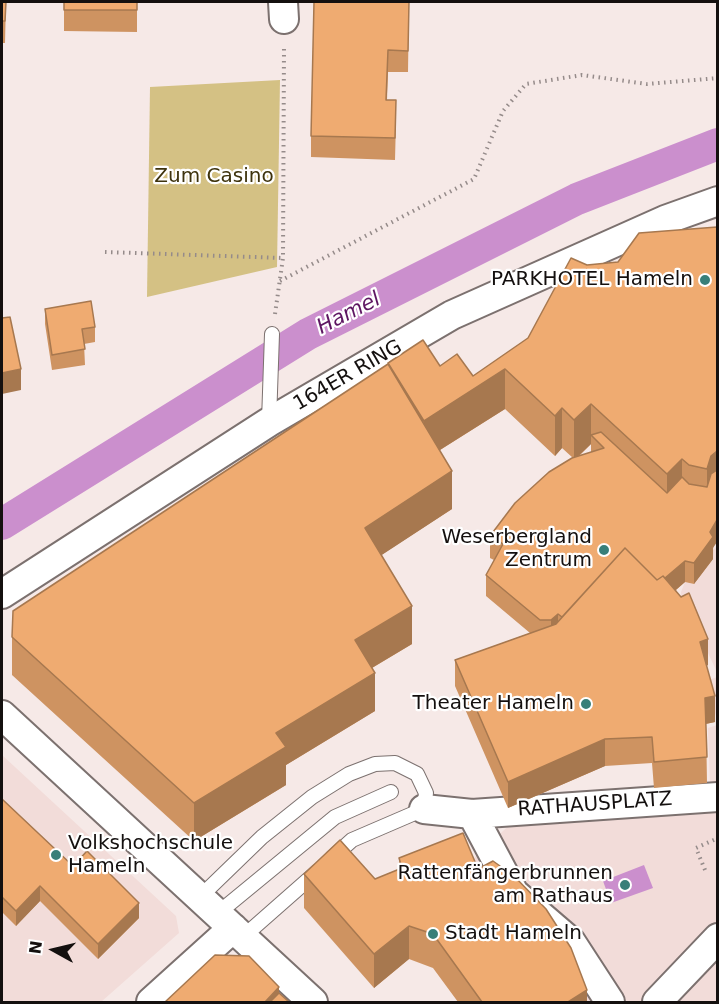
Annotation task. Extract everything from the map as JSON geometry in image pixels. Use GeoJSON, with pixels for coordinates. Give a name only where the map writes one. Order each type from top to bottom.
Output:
{"type":"FeatureCollection","features":[{"type":"Feature","properties":{"kind":"street","name":"164ER RING"},"geometry":{"type":"LineString","coordinates":[[2,594],[269,422],[452,315],[665,220],[717,201]]}},
{"type":"Feature","properties":{"kind":"street"},"geometry":{"type":"LineString","coordinates":[[2,715],[313,1002]]}},
{"type":"Feature","properties":{"kind":"street","name":"RATHAUSPLATZ"},"geometry":{"type":"LineString","coordinates":[[424,809],[472,814],[717,797]]}},
{"type":"Feature","properties":{"kind":"street"},"geometry":{"type":"LineString","coordinates":[[472,814],[514,893],[571,942],[610,1002]]}},
{"type":"Feature","properties":{"kind":"street"},"geometry":{"type":"LineString","coordinates":[[152,1002],[223,919]]}},
{"type":"Feature","properties":{"kind":"street"},"geometry":{"type":"LineString","coordinates":[[657,1002],[717,938]]}},
{"type":"Feature","properties":{"kind":"lane"},"geometry":{"type":"LineString","coordinates":[[269,422],[272,334]]}},
{"type":"Feature","properties":{"kind":"lane"},"geometry":{"type":"LineString","coordinates":[[395,763],[417,774],[426,793],[424,809],[352,840],[223,919],[262,837],[312,797],[350,774],[375,764],[395,763]]}},
{"type":"Feature","properties":{"kind":"lane"},"geometry":{"type":"LineString","coordinates":[[223,919],[335,817],[391,792]]}},
{"type":"Feature","properties":{"kind":"path"},"geometry":{"type":"LineString","coordinates":[[272,334],[283,258],[283,10]]}},
{"type":"Feature","properties":{"kind":"path"},"geometry":{"type":"LineString","coordinates":[[280,281],[474,179],[503,111],[526,84],[582,75],[647,84],[717,78]]}},
{"type":"Feature","properties":{"kind":"path"},"geometry":{"type":"LineString","coordinates":[[105,252],[283,258]]}},
{"type":"Feature","properties":{"kind":"path"},"geometry":{"type":"LineString","coordinates":[[705,870],[696,848],[717,838]]}},
{"type":"Feature","properties":{"kind":"shaded area"},"geometry":{"type":"Polygon","coordinates":[[[717,546],[717,672],[690,615],[680,607],[681,592],[685,582],[694,584],[713,559],[710,553],[717,546]]]}},
{"type":"Feature","properties":{"kind":"shaded area"},"geometry":{"type":"Polygon","coordinates":[[[717,677],[717,720],[706,681],[717,677]]]}},
{"type":"Feature","properties":{"kind":"shaded area"},"geometry":{"type":"Polygon","coordinates":[[[717,725],[717,1002],[580,1002],[571,981],[493,894],[471,861],[534,802],[710,785],[708,728],[717,725]]]}},
{"type":"Feature","properties":{"kind":"shaded area","name":"Volkshochschule Hameln"},"geometry":{"type":"Polygon","coordinates":[[[2,755],[176,916],[179,933],[101,1002],[2,1002],[2,755]]]}},
{"type":"Feature","properties":{"kind":"shaded area"},"geometry":{"type":"Polygon","coordinates":[[[644,865],[653,888],[611,903],[603,881],[644,865]]]}},
{"type":"Feature","properties":{"kind":"green space","name":"Zum Casino"},"geometry":{"type":"Polygon","coordinates":[[[280,80],[277,267],[147,297],[150,87],[280,80]]]}},
{"type":"Feature","properties":{"kind":"building"},"geometry":{"type":"Polygon","coordinates":[[[2,2],[6,2],[5,21],[2,21],[2,2]]]}},
{"type":"Feature","properties":{"kind":"building"},"geometry":{"type":"Polygon","coordinates":[[[64,2],[137,2],[137,10],[64,10],[64,2]]]}},
{"type":"Feature","properties":{"kind":"building"},"geometry":{"type":"Polygon","coordinates":[[[314,2],[409,2],[408,51],[388,50],[386,100],[396,100],[395,138],[311,136],[314,2]]]}},
{"type":"Feature","properties":{"kind":"building"},"geometry":{"type":"Polygon","coordinates":[[[717,227],[717,451],[711,456],[707,469],[689,465],[682,459],[667,474],[591,404],[574,420],[562,408],[555,416],[505,369],[424,421],[388,363],[423,340],[440,366],[457,354],[473,376],[528,338],[571,258],[587,265],[618,262],[639,233],[717,227]]]}},
{"type":"Feature","properties":{"kind":"building"},"geometry":{"type":"Polygon","coordinates":[[[91,301],[95,327],[82,329],[85,349],[52,355],[45,309],[91,301]]]}},
{"type":"Feature","properties":{"kind":"building"},"geometry":{"type":"Polygon","coordinates":[[[10,317],[21,369],[2,373],[2,318],[10,317]]]}},
{"type":"Feature","properties":{"kind":"building"},"geometry":{"type":"Polygon","coordinates":[[[388,364],[452,471],[365,528],[412,606],[355,640],[375,673],[276,733],[286,747],[194,803],[12,637],[13,611],[388,364]]]}},
{"type":"Feature","properties":{"kind":"building","name":"Weserbergland Zentrum"},"geometry":{"type":"Polygon","coordinates":[[[601,432],[667,493],[682,477],[689,484],[707,487],[711,474],[717,470],[717,520],[710,532],[713,537],[694,563],[685,561],[665,578],[663,576],[657,580],[625,548],[562,617],[558,614],[551,620],[540,620],[486,575],[503,544],[490,536],[515,503],[549,472],[572,458],[604,448],[591,435],[601,432]]]}},
{"type":"Feature","properties":{"kind":"building","name":"Theater Hameln"},"geometry":{"type":"Polygon","coordinates":[[[625,548],[657,580],[663,576],[681,597],[689,593],[708,639],[700,642],[715,696],[705,698],[707,757],[654,762],[652,737],[605,739],[508,782],[455,660],[556,624],[625,548]]]}},
{"type":"Feature","properties":{"kind":"building"},"geometry":{"type":"Polygon","coordinates":[[[2,799],[73,866],[87,851],[139,903],[98,944],[40,886],[16,911],[2,897],[2,799]]]}},
{"type":"Feature","properties":{"kind":"building","name":"Stadt Hameln"},"geometry":{"type":"Polygon","coordinates":[[[463,833],[478,869],[493,861],[514,876],[546,909],[571,948],[587,990],[568,1002],[482,1002],[433,934],[409,926],[374,954],[304,874],[340,840],[375,879],[402,868],[399,858],[463,833]]]}},
{"type":"Feature","properties":{"kind":"building"},"geometry":{"type":"Polygon","coordinates":[[[215,955],[249,956],[279,987],[265,1002],[165,1002],[215,955]]]}},
{"type":"Feature","properties":{"kind":"building"},"geometry":{"type":"Polygon","coordinates":[[[279,993],[289,1002],[270,1002],[279,993]]]}},
{"type":"Feature","properties":{"kind":"waterway","name":"Hamel"},"geometry":{"type":"LineString","coordinates":[[2,524],[308,334],[577,199],[718,144]]}},
{"type":"Feature","properties":{"kind":"place","name":"PARKHOTEL Hameln"},"geometry":{"type":"Point","coordinates":[705,280]}},
{"type":"Feature","properties":{"kind":"place","name":"Weserbergland Zentrum"},"geometry":{"type":"Point","coordinates":[604,550]}},
{"type":"Feature","properties":{"kind":"place","name":"Theater Hameln"},"geometry":{"type":"Point","coordinates":[586,704]}},
{"type":"Feature","properties":{"kind":"place","name":"Volkshochschule Hameln"},"geometry":{"type":"Point","coordinates":[56,855]}},
{"type":"Feature","properties":{"kind":"place","name":"Rattenfängerbrunnen am Rathaus"},"geometry":{"type":"Point","coordinates":[625,885]}},
{"type":"Feature","properties":{"kind":"place","name":"Stadt Hameln"},"geometry":{"type":"Point","coordinates":[433,934]}}]}
